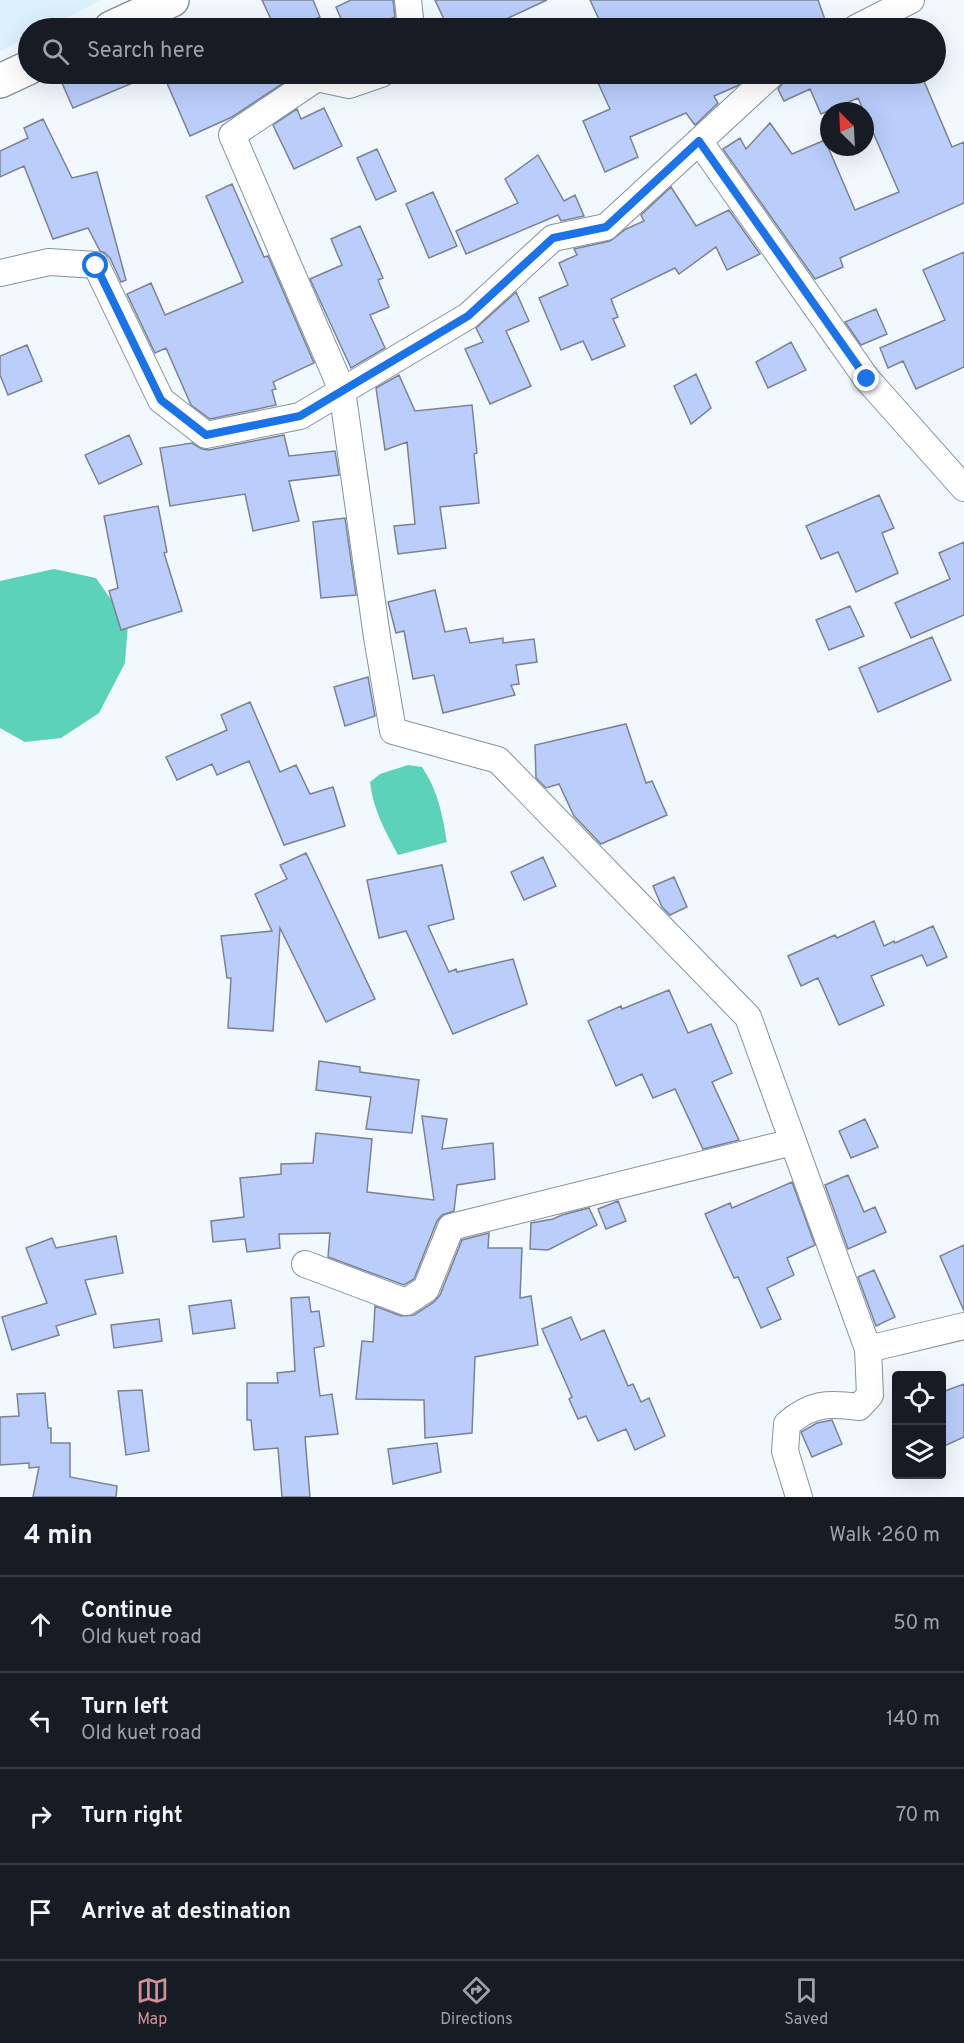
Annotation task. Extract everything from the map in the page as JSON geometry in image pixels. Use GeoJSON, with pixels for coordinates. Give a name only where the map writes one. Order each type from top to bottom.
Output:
{"type":"FeatureCollection","features":[{"type":"Feature","properties":{"kind":"main road"},"geometry":{"type":"LineString","coordinates":[[133,18],[172,0]]}},
{"type":"Feature","properties":{"kind":"main road"},"geometry":{"type":"LineString","coordinates":[[0,81],[18,73]]}},
{"type":"Feature","properties":{"kind":"street"},"geometry":{"type":"LineString","coordinates":[[408,0],[410,18]]}},
{"type":"Feature","properties":{"kind":"street"},"geometry":{"type":"LineString","coordinates":[[875,18],[910,0]]}},
{"type":"Feature","properties":{"kind":"street"},"geometry":{"type":"LineString","coordinates":[[308,84],[232,135],[342,390],[377,637],[393,731],[498,760],[748,1017],[868,1349],[870,1395],[859,1407],[832,1404],[816,1407],[801,1412],[787,1424],[785,1451],[799,1497]]}},
{"type":"Feature","properties":{"kind":"street"},"geometry":{"type":"LineString","coordinates":[[0,273],[50,261],[96,266],[161,400],[206,435],[300,416],[468,316],[553,238],[606,227],[761,84]]}},
{"type":"Feature","properties":{"kind":"street"},"geometry":{"type":"LineString","coordinates":[[699,141],[867,379],[964,488]]}},
{"type":"Feature","properties":{"kind":"street"},"geometry":{"type":"LineString","coordinates":[[305,1264],[406,1302],[426,1289],[451,1227],[793,1142]]}},
{"type":"Feature","properties":{"kind":"street"},"geometry":{"type":"LineString","coordinates":[[868,1349],[964,1326]]}},
{"type":"Feature","properties":{"kind":"shaded area"},"geometry":{"type":"Polygon","coordinates":[[[0,0],[102,0],[65,18],[18,18],[18,42],[0,51],[0,0]]]}},
{"type":"Feature","properties":{"kind":"shaded area"},"geometry":{"type":"Polygon","coordinates":[[[54,569],[96,578],[128,624],[125,663],[99,713],[61,738],[25,742],[0,728],[0,581],[54,569]]]}},
{"type":"Feature","properties":{"kind":"shaded area"},"geometry":{"type":"Polygon","coordinates":[[[408,765],[422,767],[432,785],[441,812],[447,842],[398,855],[377,811],[370,782],[380,774],[408,765]]]}},
{"type":"Feature","properties":{"kind":"building"},"geometry":{"type":"Polygon","coordinates":[[[262,0],[313,0],[320,17],[318,18],[270,18],[262,0]]]}},
{"type":"Feature","properties":{"kind":"building"},"geometry":{"type":"Polygon","coordinates":[[[351,0],[393,0],[395,17],[341,18],[336,7],[351,0]]]}},
{"type":"Feature","properties":{"kind":"building"},"geometry":{"type":"Polygon","coordinates":[[[435,0],[547,0],[508,18],[443,18],[435,0]]]}},
{"type":"Feature","properties":{"kind":"building"},"geometry":{"type":"Polygon","coordinates":[[[590,0],[818,0],[824,18],[598,18],[590,0]]]}},
{"type":"Feature","properties":{"kind":"building"},"geometry":{"type":"Polygon","coordinates":[[[62,84],[130,84],[73,108],[62,84]]]}},
{"type":"Feature","properties":{"kind":"building"},"geometry":{"type":"Polygon","coordinates":[[[167,84],[282,84],[232,117],[190,136],[167,84]]]}},
{"type":"Feature","properties":{"kind":"building"},"geometry":{"type":"Polygon","coordinates":[[[599,84],[739,84],[714,96],[718,103],[695,125],[686,113],[630,137],[638,157],[605,172],[583,121],[610,109],[599,84]]]}},
{"type":"Feature","properties":{"kind":"building"},"geometry":{"type":"Polygon","coordinates":[[[782,84],[925,84],[952,147],[964,142],[964,203],[840,258],[843,267],[815,279],[723,149],[740,138],[746,149],[770,123],[792,154],[820,142],[820,156],[832,156],[855,210],[899,192],[874,135],[874,102],[860,102],[858,98],[849,102],[820,102],[820,112],[810,89],[784,101],[778,89],[782,84]]]}},
{"type":"Feature","properties":{"kind":"building"},"geometry":{"type":"Polygon","coordinates":[[[324,108],[342,146],[294,169],[273,125],[297,109],[301,119],[324,108]]]}},
{"type":"Feature","properties":{"kind":"building"},"geometry":{"type":"Polygon","coordinates":[[[43,119],[72,178],[97,172],[126,280],[121,282],[110,258],[100,251],[88,228],[53,239],[24,166],[0,177],[0,151],[28,138],[24,128],[43,119]]]}},
{"type":"Feature","properties":{"kind":"building"},"geometry":{"type":"Polygon","coordinates":[[[377,149],[396,191],[376,200],[357,158],[377,149]]]}},
{"type":"Feature","properties":{"kind":"building"},"geometry":{"type":"Polygon","coordinates":[[[538,155],[564,201],[575,195],[584,216],[561,221],[558,215],[466,254],[456,231],[518,203],[505,179],[538,155]]]}},
{"type":"Feature","properties":{"kind":"building"},"geometry":{"type":"Polygon","coordinates":[[[232,184],[264,257],[268,256],[314,363],[273,382],[276,389],[272,390],[276,405],[210,419],[191,405],[166,348],[155,353],[127,294],[151,283],[165,315],[243,282],[206,196],[232,184]]]}},
{"type":"Feature","properties":{"kind":"building"},"geometry":{"type":"Polygon","coordinates":[[[671,187],[696,226],[729,210],[760,254],[727,270],[716,247],[679,274],[675,268],[611,299],[618,317],[613,319],[625,346],[592,360],[583,341],[561,350],[539,298],[568,285],[559,263],[577,255],[574,249],[610,241],[626,229],[644,221],[641,215],[671,187]]]}},
{"type":"Feature","properties":{"kind":"building"},"geometry":{"type":"Polygon","coordinates":[[[433,192],[457,246],[429,258],[406,204],[433,192]]]}},
{"type":"Feature","properties":{"kind":"building"},"geometry":{"type":"Polygon","coordinates":[[[360,226],[383,278],[378,280],[389,307],[370,315],[385,348],[351,368],[310,279],[342,265],[331,239],[360,226]]]}},
{"type":"Feature","properties":{"kind":"building"},"geometry":{"type":"Polygon","coordinates":[[[964,252],[964,367],[916,389],[903,361],[888,368],[880,348],[945,320],[923,270],[964,252]]]}},
{"type":"Feature","properties":{"kind":"building"},"geometry":{"type":"Polygon","coordinates":[[[516,292],[529,321],[506,331],[531,386],[490,404],[465,349],[483,342],[476,328],[516,292]]]}},
{"type":"Feature","properties":{"kind":"building"},"geometry":{"type":"Polygon","coordinates":[[[876,309],[887,334],[861,345],[845,322],[876,309]]]}},
{"type":"Feature","properties":{"kind":"building"},"geometry":{"type":"Polygon","coordinates":[[[791,342],[806,370],[768,388],[756,362],[791,342]]]}},
{"type":"Feature","properties":{"kind":"building"},"geometry":{"type":"Polygon","coordinates":[[[27,345],[42,381],[8,395],[0,375],[0,356],[27,345]]]}},
{"type":"Feature","properties":{"kind":"building"},"geometry":{"type":"Polygon","coordinates":[[[696,374],[711,408],[691,424],[674,386],[696,374]]]}},
{"type":"Feature","properties":{"kind":"building"},"geometry":{"type":"Polygon","coordinates":[[[399,375],[415,411],[472,405],[479,503],[440,507],[446,548],[398,554],[394,526],[415,524],[407,442],[385,450],[376,388],[399,375]]]}},
{"type":"Feature","properties":{"kind":"building"},"geometry":{"type":"Polygon","coordinates":[[[129,435],[142,464],[99,484],[85,455],[129,435]]]}},
{"type":"Feature","properties":{"kind":"building"},"geometry":{"type":"Polygon","coordinates":[[[284,435],[289,456],[335,451],[339,475],[289,481],[299,521],[253,531],[245,494],[170,506],[160,448],[192,443],[209,450],[284,435]]]}},
{"type":"Feature","properties":{"kind":"building"},"geometry":{"type":"Polygon","coordinates":[[[879,495],[894,528],[882,533],[898,573],[856,592],[838,552],[821,559],[806,526],[879,495]]]}},
{"type":"Feature","properties":{"kind":"building"},"geometry":{"type":"Polygon","coordinates":[[[158,506],[167,552],[164,553],[182,611],[121,630],[109,591],[118,588],[104,516],[158,506]]]}},
{"type":"Feature","properties":{"kind":"building"},"geometry":{"type":"Polygon","coordinates":[[[345,518],[356,595],[321,598],[313,522],[345,518]]]}},
{"type":"Feature","properties":{"kind":"building"},"geometry":{"type":"Polygon","coordinates":[[[964,542],[964,615],[911,638],[895,603],[950,579],[939,553],[964,542]]]}},
{"type":"Feature","properties":{"kind":"building"},"geometry":{"type":"Polygon","coordinates":[[[435,590],[445,632],[466,628],[470,643],[503,638],[503,643],[534,639],[537,662],[516,665],[519,684],[511,685],[515,695],[443,713],[434,675],[413,679],[404,631],[396,633],[388,602],[435,590]]]}},
{"type":"Feature","properties":{"kind":"building"},"geometry":{"type":"Polygon","coordinates":[[[850,606],[864,636],[829,650],[816,620],[850,606]]]}},
{"type":"Feature","properties":{"kind":"building"},"geometry":{"type":"Polygon","coordinates":[[[932,637],[951,680],[878,712],[859,668],[932,637]]]}},
{"type":"Feature","properties":{"kind":"building"},"geometry":{"type":"Polygon","coordinates":[[[368,677],[375,716],[345,726],[334,687],[368,677]]]}},
{"type":"Feature","properties":{"kind":"building"},"geometry":{"type":"Polygon","coordinates":[[[250,702],[280,772],[296,765],[310,794],[333,787],[345,826],[284,845],[249,761],[217,775],[212,764],[177,780],[166,757],[227,730],[221,715],[250,702]]]}},
{"type":"Feature","properties":{"kind":"building"},"geometry":{"type":"Polygon","coordinates":[[[626,724],[646,783],[652,781],[667,815],[601,844],[574,816],[559,784],[546,788],[536,778],[535,745],[626,724]]]}},
{"type":"Feature","properties":{"kind":"building"},"geometry":{"type":"Polygon","coordinates":[[[306,853],[375,999],[326,1022],[280,928],[273,1031],[228,1028],[231,978],[227,978],[221,936],[272,931],[255,894],[287,879],[280,865],[306,853]]]}},
{"type":"Feature","properties":{"kind":"building"},"geometry":{"type":"Polygon","coordinates":[[[543,857],[556,886],[524,900],[511,872],[543,857]]]}},
{"type":"Feature","properties":{"kind":"building"},"geometry":{"type":"Polygon","coordinates":[[[442,865],[454,919],[428,926],[449,972],[513,959],[527,1004],[453,1034],[406,931],[379,938],[367,880],[442,865]]]}},
{"type":"Feature","properties":{"kind":"building"},"geometry":{"type":"Polygon","coordinates":[[[674,877],[687,907],[670,915],[662,907],[653,886],[674,877]]]}},
{"type":"Feature","properties":{"kind":"building"},"geometry":{"type":"Polygon","coordinates":[[[874,921],[884,946],[933,926],[947,957],[927,966],[922,955],[871,976],[884,1005],[839,1025],[818,978],[801,986],[788,956],[874,921]]]}},
{"type":"Feature","properties":{"kind":"building"},"geometry":{"type":"Polygon","coordinates":[[[669,990],[688,1033],[711,1024],[732,1073],[712,1082],[739,1140],[703,1149],[675,1089],[653,1098],[642,1074],[616,1086],[588,1021],[621,1006],[622,1009],[669,990]]]}},
{"type":"Feature","properties":{"kind":"building"},"geometry":{"type":"Polygon","coordinates":[[[319,1061],[360,1067],[360,1072],[419,1080],[412,1133],[366,1129],[371,1097],[316,1090],[319,1061]]]}},
{"type":"Feature","properties":{"kind":"building"},"geometry":{"type":"Polygon","coordinates":[[[422,1116],[447,1119],[442,1149],[493,1143],[495,1179],[457,1185],[454,1211],[442,1215],[437,1221],[414,1279],[404,1285],[328,1257],[330,1233],[279,1234],[280,1248],[247,1252],[245,1239],[213,1242],[211,1221],[244,1217],[240,1178],[281,1174],[281,1164],[313,1163],[316,1133],[372,1139],[367,1192],[434,1200],[422,1116]]]}},
{"type":"Feature","properties":{"kind":"building"},"geometry":{"type":"Polygon","coordinates":[[[865,1119],[878,1147],[851,1158],[839,1131],[865,1119]]]}},
{"type":"Feature","properties":{"kind":"building"},"geometry":{"type":"Polygon","coordinates":[[[848,1175],[864,1212],[875,1207],[886,1232],[848,1249],[825,1185],[848,1175]]]}},
{"type":"Feature","properties":{"kind":"building"},"geometry":{"type":"Polygon","coordinates":[[[792,1182],[815,1245],[787,1258],[794,1275],[767,1288],[781,1319],[761,1328],[738,1277],[734,1278],[705,1214],[730,1203],[732,1208],[792,1182]]]}},
{"type":"Feature","properties":{"kind":"building"},"geometry":{"type":"Polygon","coordinates":[[[618,1201],[626,1221],[606,1229],[598,1209],[618,1201]]]}},
{"type":"Feature","properties":{"kind":"building"},"geometry":{"type":"Polygon","coordinates":[[[589,1208],[597,1225],[548,1250],[530,1249],[531,1223],[589,1208]]]}},
{"type":"Feature","properties":{"kind":"building"},"geometry":{"type":"Polygon","coordinates":[[[489,1233],[488,1248],[522,1248],[520,1298],[531,1296],[538,1345],[475,1357],[472,1433],[425,1438],[424,1400],[356,1399],[362,1341],[373,1342],[375,1306],[401,1316],[414,1315],[434,1302],[440,1295],[462,1240],[489,1233]]]}},
{"type":"Feature","properties":{"kind":"building"},"geometry":{"type":"Polygon","coordinates":[[[116,1236],[123,1273],[85,1280],[96,1314],[56,1326],[59,1335],[12,1350],[2,1317],[47,1303],[26,1248],[52,1238],[56,1248],[116,1236]]]}},
{"type":"Feature","properties":{"kind":"building"},"geometry":{"type":"Polygon","coordinates":[[[964,1245],[964,1311],[940,1256],[964,1245]]]}},
{"type":"Feature","properties":{"kind":"building"},"geometry":{"type":"Polygon","coordinates":[[[874,1270],[895,1317],[876,1326],[858,1277],[874,1270]]]}},
{"type":"Feature","properties":{"kind":"building"},"geometry":{"type":"Polygon","coordinates":[[[309,1297],[311,1312],[319,1311],[324,1346],[314,1348],[320,1396],[332,1394],[338,1434],[305,1437],[310,1497],[282,1497],[278,1448],[254,1450],[251,1420],[247,1420],[247,1383],[278,1383],[277,1373],[295,1371],[291,1298],[309,1297]]]}},
{"type":"Feature","properties":{"kind":"building"},"geometry":{"type":"Polygon","coordinates":[[[231,1300],[235,1328],[193,1334],[189,1306],[231,1300]]]}},
{"type":"Feature","properties":{"kind":"building"},"geometry":{"type":"Polygon","coordinates":[[[571,1317],[581,1340],[604,1330],[628,1386],[633,1384],[641,1402],[649,1398],[665,1436],[635,1450],[626,1429],[598,1441],[586,1416],[578,1419],[569,1399],[572,1397],[542,1329],[571,1317]]]}},
{"type":"Feature","properties":{"kind":"building"},"geometry":{"type":"Polygon","coordinates":[[[159,1319],[162,1341],[114,1348],[111,1325],[159,1319]]]}},
{"type":"Feature","properties":{"kind":"building"},"geometry":{"type":"Polygon","coordinates":[[[964,1384],[964,1437],[946,1445],[946,1425],[946,1391],[964,1384]]]}},
{"type":"Feature","properties":{"kind":"building"},"geometry":{"type":"Polygon","coordinates":[[[142,1390],[149,1451],[126,1455],[118,1391],[142,1390]]]}},
{"type":"Feature","properties":{"kind":"building"},"geometry":{"type":"Polygon","coordinates":[[[45,1393],[51,1443],[70,1443],[70,1477],[117,1486],[116,1497],[33,1497],[39,1467],[29,1468],[29,1463],[0,1465],[0,1417],[19,1416],[17,1394],[45,1393]]]}},
{"type":"Feature","properties":{"kind":"building"},"geometry":{"type":"Polygon","coordinates":[[[832,1420],[842,1444],[812,1457],[801,1432],[817,1423],[832,1420]]]}},
{"type":"Feature","properties":{"kind":"building"},"geometry":{"type":"Polygon","coordinates":[[[437,1443],[441,1472],[393,1484],[388,1449],[437,1443]]]}},
{"type":"Feature","properties":{"kind":"route"},"geometry":{"type":"LineString","coordinates":[[96,266],[161,400],[206,435],[300,416],[468,316],[553,238],[606,227],[699,141],[867,379]]}}]}
